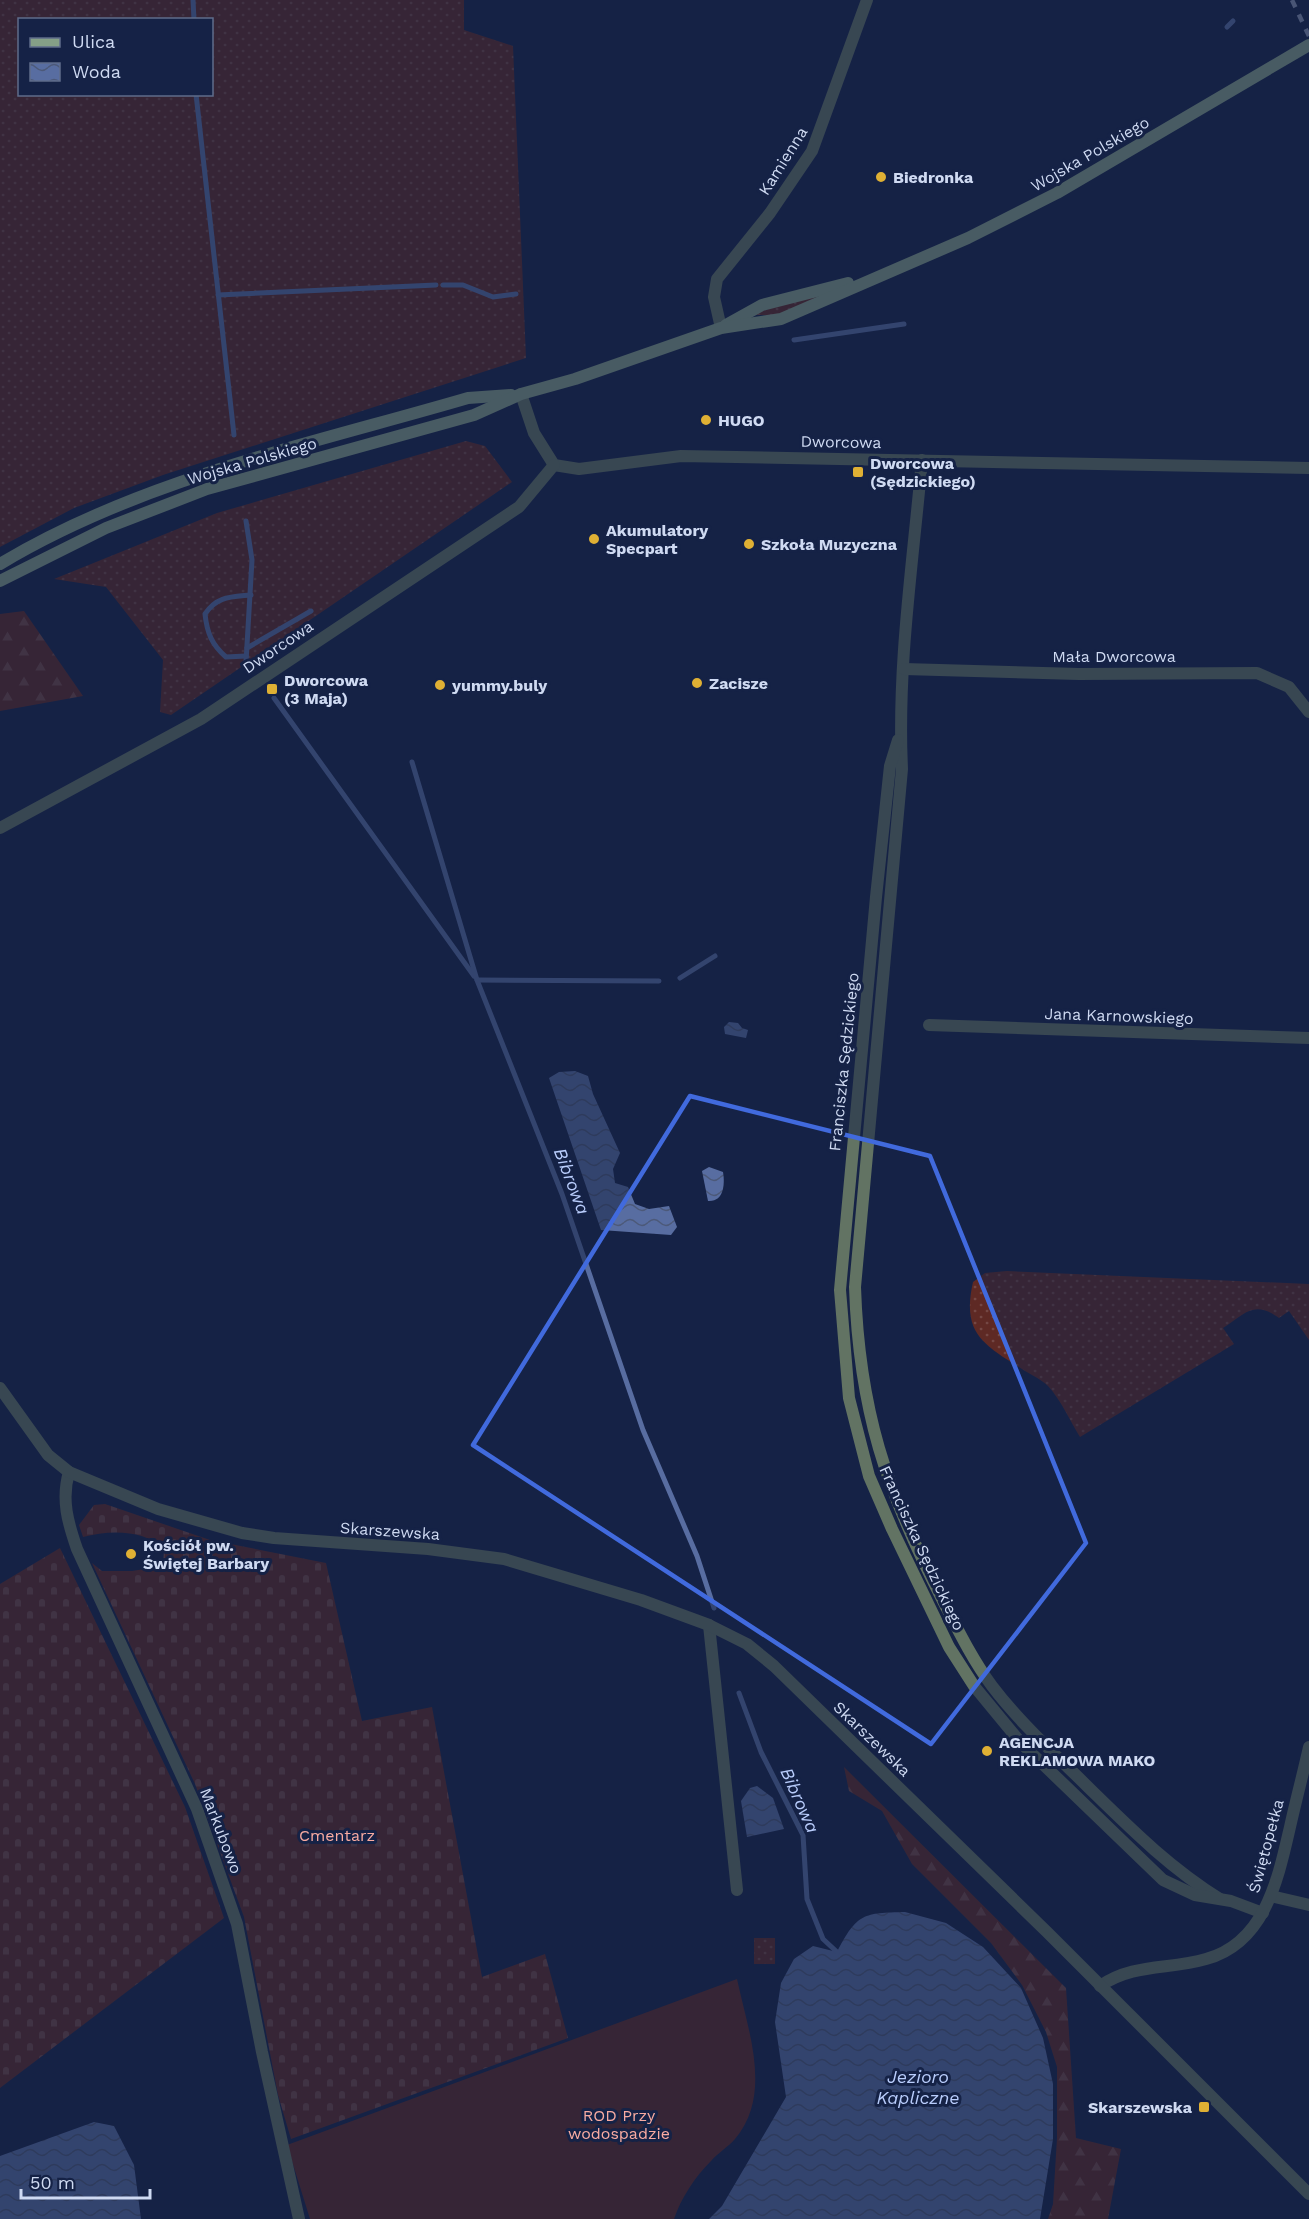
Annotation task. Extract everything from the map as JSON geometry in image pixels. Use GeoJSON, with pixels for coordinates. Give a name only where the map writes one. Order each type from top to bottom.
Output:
{"type":"FeatureCollection","features":[{"type":"Feature","properties":{"kind":"main road","name":"Wojska Polskiego"},"geometry":{"type":"LineString","coordinates":[[0,580],[106,528],[207,489],[474,415],[521,394],[574,379],[721,328],[781,319],[878,275],[968,238],[1057,194],[1309,45]]}},
{"type":"Feature","properties":{"kind":"main road","name":"Wojska Polskiego"},"geometry":{"type":"LineString","coordinates":[[721,328],[762,304],[878,275]]}},
{"type":"Feature","properties":{"kind":"main road","name":"Wojska Polskiego"},"geometry":{"type":"LineString","coordinates":[[0,564],[76,524],[186,480],[468,398],[521,394]]}},
{"type":"Feature","properties":{"kind":"street","name":"Kamienna"},"geometry":{"type":"LineString","coordinates":[[721,328],[714,297],[717,279],[770,213],[812,151],[867,0]]}},
{"type":"Feature","properties":{"kind":"street"},"geometry":{"type":"LineString","coordinates":[[521,394],[534,433],[554,465]]}},
{"type":"Feature","properties":{"kind":"street","name":"Dworcowa"},"geometry":{"type":"LineString","coordinates":[[0,828],[201,719],[519,507],[554,465],[579,469],[681,456],[1309,468]]}},
{"type":"Feature","properties":{"kind":"street","name":"Franciszka Sędzickiego"},"geometry":{"type":"LineString","coordinates":[[922,460],[900,730],[902,769],[855,1287],[860,1366],[877,1451],[890,1489],[929,1574],[962,1637],[992,1685],[1031,1729],[1145,1844],[1174,1869],[1220,1899],[1263,1913]]}},
{"type":"Feature","properties":{"kind":"street","name":"Mała Dworcowa"},"geometry":{"type":"LineString","coordinates":[[904,669],[1079,674],[1257,673],[1289,687],[1309,712]]}},
{"type":"Feature","properties":{"kind":"street","name":"Jana Karnowskiego"},"geometry":{"type":"LineString","coordinates":[[929,1025],[1309,1038]]}},
{"type":"Feature","properties":{"kind":"street","name":"Skarszewska"},"geometry":{"type":"LineString","coordinates":[[0,1388],[48,1455],[69,1472],[158,1509],[242,1533],[314,1543],[428,1549],[504,1559],[641,1600],[709,1625],[747,1644],[774,1666],[1309,2194]]}},
{"type":"Feature","properties":{"kind":"street","name":"Markubowo"},"geometry":{"type":"LineString","coordinates":[[69,1472],[64,1500],[77,1549],[197,1809],[237,1924],[298,2219]]}},
{"type":"Feature","properties":{"kind":"street"},"geometry":{"type":"LineString","coordinates":[[709,1625],[736,1890]]}},
{"type":"Feature","properties":{"kind":"street","name":"Świętopełka"},"geometry":{"type":"LineString","coordinates":[[1100,1986],[1128,1970],[1189,1963],[1223,1952],[1249,1932],[1263,1913],[1271,1896],[1309,1747]]}},
{"type":"Feature","properties":{"kind":"street"},"geometry":{"type":"LineString","coordinates":[[1271,1896],[1309,1905]]}},
{"type":"Feature","properties":{"kind":"highlighted area"},"geometry":{"type":"Polygon","coordinates":[[[690,1096],[930,1156],[1086,1543],[931,1744],[473,1445],[690,1096]]]}},
{"type":"Feature","properties":{"kind":"green space"},"geometry":{"type":"Polygon","coordinates":[[[0,0],[464,0],[464,30],[513,46],[526,358],[163,475],[74,508],[0,547],[0,0]]]}},
{"type":"Feature","properties":{"kind":"green space"},"geometry":{"type":"Polygon","coordinates":[[[839,288],[779,315],[749,315],[839,288]]]}},
{"type":"Feature","properties":{"kind":"green space"},"geometry":{"type":"Polygon","coordinates":[[[466,441],[485,446],[512,482],[171,715],[160,712],[163,660],[106,587],[54,579],[217,513],[466,441]]]}},
{"type":"Feature","properties":{"kind":"green space"},"geometry":{"type":"Polygon","coordinates":[[[24,611],[83,696],[0,711],[0,614],[24,611]]]}},
{"type":"Feature","properties":{"kind":"green space"},"geometry":{"type":"Polygon","coordinates":[[[1007,1271],[1309,1284],[1309,1340],[1289,1311],[1279,1318],[1256,1309],[1244,1313],[1223,1328],[1234,1344],[1080,1437],[1048,1386],[998,1354],[980,1337],[974,1327],[970,1315],[973,1282],[985,1273],[1007,1271]]]}},
{"type":"Feature","properties":{"kind":"green space","name":"Cmentarz"},"geometry":{"type":"Polygon","coordinates":[[[105,1504],[210,1540],[326,1563],[362,1721],[432,1707],[482,1977],[545,1954],[568,2038],[291,2139],[278,2095],[244,1917],[195,1784],[92,1563],[102,1571],[132,1571],[163,1566],[164,1549],[147,1538],[126,1533],[104,1533],[83,1537],[79,1525],[94,1505],[105,1504]]]}},
{"type":"Feature","properties":{"kind":"green space"},"geometry":{"type":"Polygon","coordinates":[[[60,1548],[185,1807],[224,1918],[0,2088],[0,1584],[60,1548]]]}},
{"type":"Feature","properties":{"kind":"green space"},"geometry":{"type":"Polygon","coordinates":[[[844,1767],[1066,1988],[1076,2138],[1121,2149],[1108,2219],[1048,2219],[1053,2204],[1057,2138],[1057,2067],[1046,2032],[1022,1985],[991,1943],[912,1864],[882,1811],[849,1791],[844,1767]]]}},
{"type":"Feature","properties":{"kind":"green space"},"geometry":{"type":"Polygon","coordinates":[[[754,1938],[775,1938],[775,1964],[754,1964],[754,1938]]]}},
{"type":"Feature","properties":{"kind":"green space","name":"ROD Przy wodospadzie"},"geometry":{"type":"Polygon","coordinates":[[[737,1979],[754,2062],[753,2102],[746,2121],[735,2139],[705,2167],[694,2181],[680,2203],[674,2219],[310,2219],[287,2145],[737,1979]]]}},
{"type":"Feature","properties":{"kind":"water"},"geometry":{"type":"Polygon","coordinates":[[[729,1022],[738,1023],[742,1028],[748,1030],[746,1038],[725,1034],[724,1027],[729,1022]]]}},
{"type":"Feature","properties":{"kind":"water"},"geometry":{"type":"Polygon","coordinates":[[[575,1071],[588,1076],[593,1094],[620,1153],[613,1169],[615,1183],[628,1187],[635,1204],[649,1209],[669,1206],[677,1227],[671,1235],[601,1230],[549,1078],[559,1072],[575,1071]]]}},
{"type":"Feature","properties":{"kind":"water"},"geometry":{"type":"Polygon","coordinates":[[[709,1167],[723,1172],[722,1191],[713,1201],[708,1201],[702,1171],[709,1167]]]}},
{"type":"Feature","properties":{"kind":"water"},"geometry":{"type":"Polygon","coordinates":[[[757,1786],[773,1798],[784,1829],[747,1837],[741,1801],[750,1788],[757,1786]]]}},
{"type":"Feature","properties":{"kind":"water","name":"Jezioro Kapliczne"},"geometry":{"type":"Polygon","coordinates":[[[905,1912],[946,1923],[983,1947],[1021,1988],[1043,2038],[1053,2084],[1053,2139],[1040,2219],[709,2219],[722,2206],[786,2097],[775,2022],[781,1983],[794,1959],[813,1946],[837,1952],[850,1929],[863,1918],[880,1913],[905,1912]]]}},
{"type":"Feature","properties":{"kind":"water"},"geometry":{"type":"Polygon","coordinates":[[[94,2122],[114,2126],[134,2165],[141,2219],[0,2219],[0,2156],[94,2122]]]}},
{"type":"Feature","properties":{"kind":"waterway"},"geometry":{"type":"LineString","coordinates":[[193,0],[194,18]]}},
{"type":"Feature","properties":{"kind":"waterway","name":"Bibrowa"},"geometry":{"type":"LineString","coordinates":[[1227,27],[1233,21]]}},
{"type":"Feature","properties":{"kind":"waterway"},"geometry":{"type":"LineString","coordinates":[[196,96],[234,435]]}},
{"type":"Feature","properties":{"kind":"waterway"},"geometry":{"type":"LineString","coordinates":[[218,295],[436,285]]}},
{"type":"Feature","properties":{"kind":"waterway"},"geometry":{"type":"LineString","coordinates":[[443,285],[463,285],[493,297],[516,294]]}},
{"type":"Feature","properties":{"kind":"waterway"},"geometry":{"type":"LineString","coordinates":[[794,340],[904,324]]}},
{"type":"Feature","properties":{"kind":"waterway"},"geometry":{"type":"LineString","coordinates":[[246,521],[252,560],[246,662]]}},
{"type":"Feature","properties":{"kind":"waterway"},"geometry":{"type":"LineString","coordinates":[[246,656],[226,657],[217,648],[207,627],[205,614],[220,601],[231,597],[251,595]]}},
{"type":"Feature","properties":{"kind":"waterway"},"geometry":{"type":"LineString","coordinates":[[247,648],[311,611]]}},
{"type":"Feature","properties":{"kind":"waterway"},"geometry":{"type":"LineString","coordinates":[[274,698],[474,976]]}},
{"type":"Feature","properties":{"kind":"waterway","name":"Bibrowa"},"geometry":{"type":"LineString","coordinates":[[412,762],[477,980],[562,1194],[643,1430],[697,1556],[714,1608]]}},
{"type":"Feature","properties":{"kind":"waterway"},"geometry":{"type":"LineString","coordinates":[[680,978],[715,956]]}},
{"type":"Feature","properties":{"kind":"waterway"},"geometry":{"type":"LineString","coordinates":[[477,980],[659,981]]}},
{"type":"Feature","properties":{"kind":"waterway","name":"Bibrowa"},"geometry":{"type":"LineString","coordinates":[[739,1693],[761,1752],[803,1835],[807,1899],[823,1939],[837,1952]]}},
{"type":"Feature","properties":{"kind":"railway"},"geometry":{"type":"LineString","coordinates":[[1292,0],[1309,36]]}},
{"type":"Feature","properties":{"kind":"place","name":"Biedronka"},"geometry":{"type":"Point","coordinates":[881,177]}},
{"type":"Feature","properties":{"kind":"place","name":"HUGO"},"geometry":{"type":"Point","coordinates":[706,420]}},
{"type":"Feature","properties":{"kind":"place","name":"Dworcowa (Sędzickiego)"},"geometry":{"type":"Point","coordinates":[858,472]}},
{"type":"Feature","properties":{"kind":"place","name":"Akumulatory Specpart"},"geometry":{"type":"Point","coordinates":[594,539]}},
{"type":"Feature","properties":{"kind":"place","name":"Szkoła Muzyczna"},"geometry":{"type":"Point","coordinates":[749,544]}},
{"type":"Feature","properties":{"kind":"place","name":"Zacisze"},"geometry":{"type":"Point","coordinates":[697,683]}},
{"type":"Feature","properties":{"kind":"place","name":"yummy.buly"},"geometry":{"type":"Point","coordinates":[440,685]}},
{"type":"Feature","properties":{"kind":"place","name":"Dworcowa (3 Maja)"},"geometry":{"type":"Point","coordinates":[272,689]}},
{"type":"Feature","properties":{"kind":"place","name":"Kościół pw. Świętej Barbary"},"geometry":{"type":"Point","coordinates":[131,1554]}},
{"type":"Feature","properties":{"kind":"place","name":"AGENCJA REKLAMOWA MAKO"},"geometry":{"type":"Point","coordinates":[987,1751]}},
{"type":"Feature","properties":{"kind":"place","name":"Skarszewska"},"geometry":{"type":"Point","coordinates":[1204,2107]}}]}
